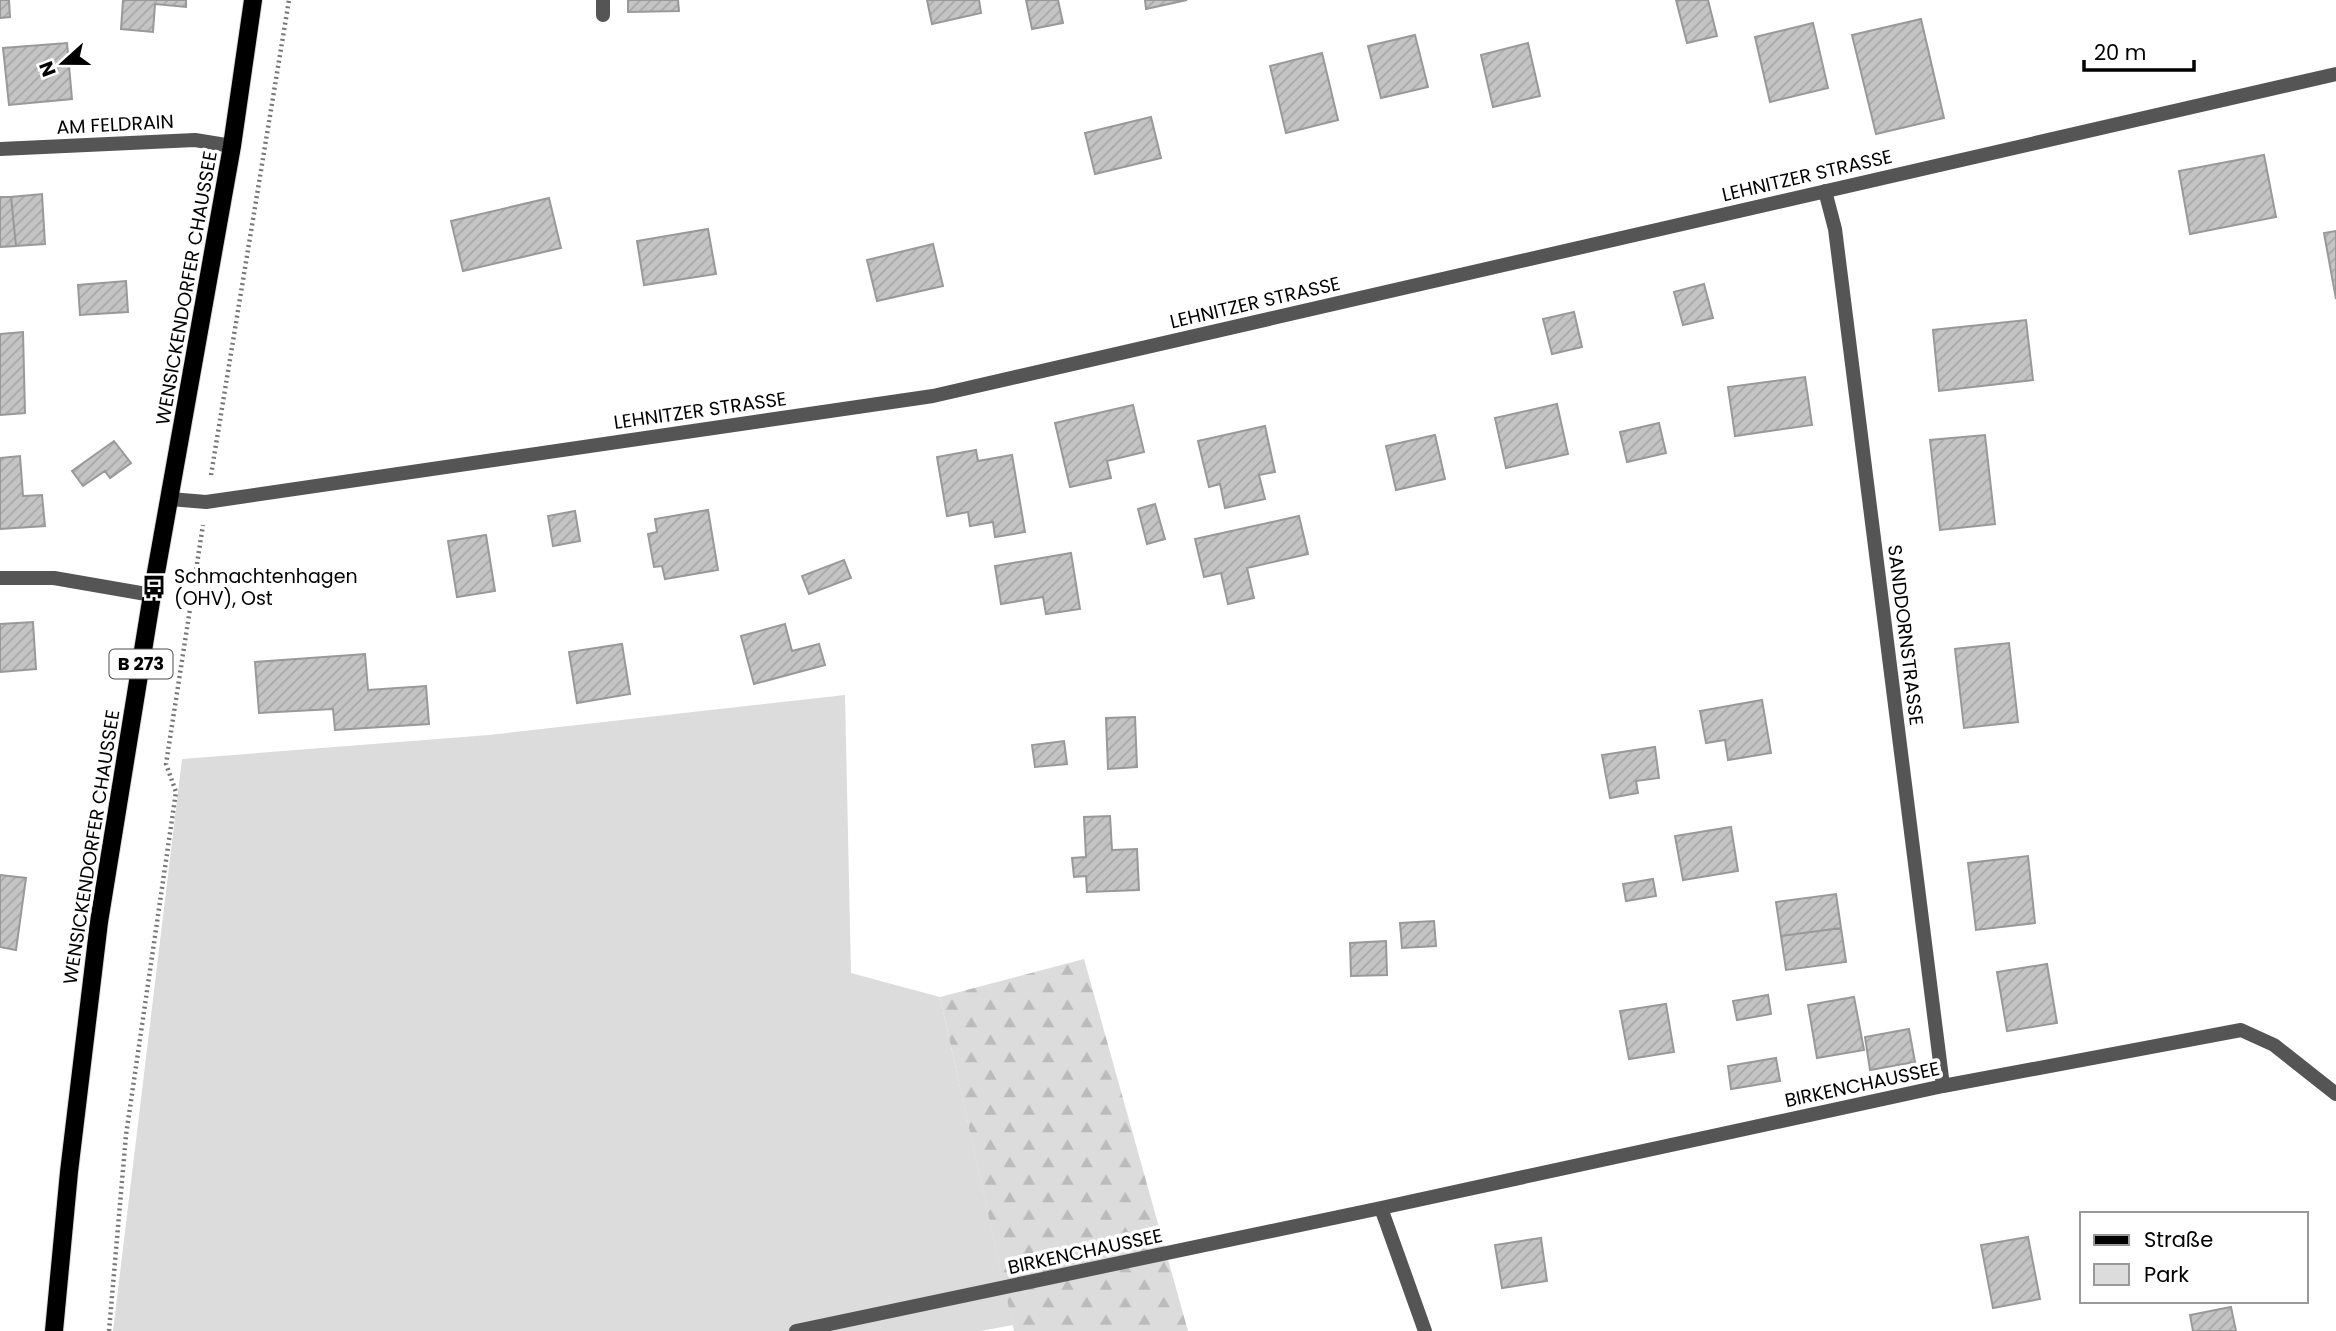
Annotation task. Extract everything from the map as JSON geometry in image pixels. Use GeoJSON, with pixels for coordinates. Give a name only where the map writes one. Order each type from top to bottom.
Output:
{"type":"FeatureCollection","features":[{"type":"Feature","properties":{"kind":"main road","name":"WENSICKENDORFER CHAUSSEE"},"geometry":{"type":"LineString","coordinates":[[54,1331],[69,1172],[99,922],[152,595],[232,146],[253,0]]}},
{"type":"Feature","properties":{"kind":"street"},"geometry":{"type":"LineString","coordinates":[[603,0],[603,15]]}},
{"type":"Feature","properties":{"kind":"street","name":"LEHNITZER STRASSE"},"geometry":{"type":"LineString","coordinates":[[170,499],[206,502],[933,396],[2336,74]]}},
{"type":"Feature","properties":{"kind":"street","name":"AM FELDRAIN"},"geometry":{"type":"LineString","coordinates":[[0,149],[195,140],[232,146]]}},
{"type":"Feature","properties":{"kind":"street","name":"SANDDORNSTRASSE"},"geometry":{"type":"LineString","coordinates":[[1825,191],[1835,229],[1943,1086]]}},
{"type":"Feature","properties":{"kind":"street"},"geometry":{"type":"LineString","coordinates":[[0,578],[54,578],[152,595]]}},
{"type":"Feature","properties":{"kind":"street","name":"BIRKENCHAUSSEE"},"geometry":{"type":"LineString","coordinates":[[796,1331],[1943,1086],[2241,1030],[2274,1045],[2336,1094]]}},
{"type":"Feature","properties":{"kind":"street"},"geometry":{"type":"LineString","coordinates":[[1381,1208],[1425,1331]]}},
{"type":"Feature","properties":{"kind":"path"},"geometry":{"type":"LineString","coordinates":[[109,1331],[126,1135],[176,792],[166,764],[206,502],[289,0]]}},
{"type":"Feature","properties":{"kind":"green space"},"geometry":{"type":"Polygon","coordinates":[[[845,695],[851,973],[940,997],[1013,1325],[981,1331],[113,1331],[182,759],[489,735],[845,695]]]}},
{"type":"Feature","properties":{"kind":"green space"},"geometry":{"type":"Polygon","coordinates":[[[1084,959],[1188,1331],[1014,1331],[940,997],[1084,959]]]}},
{"type":"Feature","properties":{"kind":"building"},"geometry":{"type":"Polygon","coordinates":[[[0,0],[9,0],[10,17],[0,18],[0,0]]]}},
{"type":"Feature","properties":{"kind":"building"},"geometry":{"type":"Polygon","coordinates":[[[123,0],[186,0],[186,7],[155,4],[153,32],[121,29],[123,0]]]}},
{"type":"Feature","properties":{"kind":"building"},"geometry":{"type":"Polygon","coordinates":[[[628,0],[678,0],[679,11],[628,12],[628,0]]]}},
{"type":"Feature","properties":{"kind":"building"},"geometry":{"type":"Polygon","coordinates":[[[927,0],[979,0],[981,13],[932,24],[927,0]]]}},
{"type":"Feature","properties":{"kind":"building"},"geometry":{"type":"Polygon","coordinates":[[[1026,0],[1058,0],[1063,23],[1032,29],[1026,0]]]}},
{"type":"Feature","properties":{"kind":"building"},"geometry":{"type":"Polygon","coordinates":[[[1145,0],[1187,0],[1146,9],[1145,0]]]}},
{"type":"Feature","properties":{"kind":"building"},"geometry":{"type":"Polygon","coordinates":[[[1676,0],[1708,0],[1717,36],[1687,43],[1676,0]]]}},
{"type":"Feature","properties":{"kind":"building"},"geometry":{"type":"Polygon","coordinates":[[[1921,19],[1944,118],[1876,134],[1852,35],[1921,19]]]}},
{"type":"Feature","properties":{"kind":"building"},"geometry":{"type":"Polygon","coordinates":[[[1813,23],[1828,88],[1770,102],[1755,37],[1813,23]]]}},
{"type":"Feature","properties":{"kind":"building"},"geometry":{"type":"Polygon","coordinates":[[[1415,35],[1428,87],[1381,98],[1368,46],[1415,35]]]}},
{"type":"Feature","properties":{"kind":"building"},"geometry":{"type":"Polygon","coordinates":[[[67,43],[72,99],[9,105],[3,48],[67,43]]]}},
{"type":"Feature","properties":{"kind":"building"},"geometry":{"type":"Polygon","coordinates":[[[1528,43],[1540,96],[1493,107],[1481,55],[1528,43]]]}},
{"type":"Feature","properties":{"kind":"building"},"geometry":{"type":"Polygon","coordinates":[[[1322,53],[1338,120],[1286,133],[1270,66],[1322,53]]]}},
{"type":"Feature","properties":{"kind":"building"},"geometry":{"type":"Polygon","coordinates":[[[1151,117],[1161,158],[1095,174],[1085,133],[1151,117]]]}},
{"type":"Feature","properties":{"kind":"building"},"geometry":{"type":"Polygon","coordinates":[[[2264,155],[2276,217],[2190,234],[2179,171],[2264,155]]]}},
{"type":"Feature","properties":{"kind":"building"},"geometry":{"type":"Polygon","coordinates":[[[42,194],[45,244],[16,246],[11,197],[42,194]]]}},
{"type":"Feature","properties":{"kind":"building"},"geometry":{"type":"Polygon","coordinates":[[[0,197],[11,197],[16,246],[0,247],[0,197]]]}},
{"type":"Feature","properties":{"kind":"building"},"geometry":{"type":"Polygon","coordinates":[[[549,198],[561,248],[463,271],[451,221],[549,198]]]}},
{"type":"Feature","properties":{"kind":"building"},"geometry":{"type":"Polygon","coordinates":[[[708,229],[716,274],[644,285],[637,241],[708,229]]]}},
{"type":"Feature","properties":{"kind":"building"},"geometry":{"type":"Polygon","coordinates":[[[2336,231],[2336,299],[2324,233],[2336,231]]]}},
{"type":"Feature","properties":{"kind":"building"},"geometry":{"type":"Polygon","coordinates":[[[933,244],[943,286],[877,301],[867,260],[933,244]]]}},
{"type":"Feature","properties":{"kind":"building"},"geometry":{"type":"Polygon","coordinates":[[[126,281],[128,312],[80,315],[78,285],[126,281]]]}},
{"type":"Feature","properties":{"kind":"building"},"geometry":{"type":"Polygon","coordinates":[[[1704,284],[1713,318],[1683,325],[1674,292],[1704,284]]]}},
{"type":"Feature","properties":{"kind":"building"},"geometry":{"type":"Polygon","coordinates":[[[1574,312],[1582,347],[1552,354],[1543,319],[1574,312]]]}},
{"type":"Feature","properties":{"kind":"building"},"geometry":{"type":"Polygon","coordinates":[[[2026,320],[2033,380],[1939,391],[1933,330],[2026,320]]]}},
{"type":"Feature","properties":{"kind":"building"},"geometry":{"type":"Polygon","coordinates":[[[23,332],[25,413],[0,415],[0,334],[23,332]]]}},
{"type":"Feature","properties":{"kind":"building"},"geometry":{"type":"Polygon","coordinates":[[[1805,377],[1812,425],[1735,436],[1728,387],[1805,377]]]}},
{"type":"Feature","properties":{"kind":"building"},"geometry":{"type":"Polygon","coordinates":[[[1557,404],[1568,454],[1506,468],[1495,418],[1557,404]]]}},
{"type":"Feature","properties":{"kind":"building"},"geometry":{"type":"Polygon","coordinates":[[[1133,405],[1144,452],[1107,461],[1111,478],[1070,487],[1055,423],[1133,405]]]}},
{"type":"Feature","properties":{"kind":"building"},"geometry":{"type":"Polygon","coordinates":[[[1659,423],[1666,453],[1627,462],[1620,432],[1659,423]]]}},
{"type":"Feature","properties":{"kind":"building"},"geometry":{"type":"Polygon","coordinates":[[[1265,426],[1275,472],[1259,475],[1265,499],[1225,508],[1220,484],[1209,487],[1198,441],[1265,426]]]}},
{"type":"Feature","properties":{"kind":"building"},"geometry":{"type":"Polygon","coordinates":[[[1435,435],[1445,479],[1396,490],[1386,446],[1435,435]]]}},
{"type":"Feature","properties":{"kind":"building"},"geometry":{"type":"Polygon","coordinates":[[[1985,435],[1995,524],[1940,530],[1930,440],[1985,435]]]}},
{"type":"Feature","properties":{"kind":"building"},"geometry":{"type":"Polygon","coordinates":[[[114,441],[131,463],[110,478],[105,471],[83,486],[72,471],[114,441]]]}},
{"type":"Feature","properties":{"kind":"building"},"geometry":{"type":"Polygon","coordinates":[[[976,450],[978,461],[1012,455],[1025,532],[995,537],[993,522],[970,526],[968,512],[947,516],[937,457],[976,450]]]}},
{"type":"Feature","properties":{"kind":"building"},"geometry":{"type":"Polygon","coordinates":[[[20,456],[23,496],[42,495],[45,526],[0,529],[0,458],[20,456]]]}},
{"type":"Feature","properties":{"kind":"building"},"geometry":{"type":"Polygon","coordinates":[[[1155,504],[1165,539],[1147,544],[1138,509],[1155,504]]]}},
{"type":"Feature","properties":{"kind":"building"},"geometry":{"type":"Polygon","coordinates":[[[708,510],[718,570],[665,579],[662,566],[654,567],[648,534],[657,532],[655,519],[708,510]]]}},
{"type":"Feature","properties":{"kind":"building"},"geometry":{"type":"Polygon","coordinates":[[[575,511],[580,541],[553,546],[548,516],[575,511]]]}},
{"type":"Feature","properties":{"kind":"building"},"geometry":{"type":"Polygon","coordinates":[[[1299,516],[1308,554],[1247,568],[1254,598],[1228,604],[1221,573],[1204,577],[1195,539],[1299,516]]]}},
{"type":"Feature","properties":{"kind":"building"},"geometry":{"type":"Polygon","coordinates":[[[486,535],[495,591],[457,597],[448,541],[486,535]]]}},
{"type":"Feature","properties":{"kind":"building"},"geometry":{"type":"Polygon","coordinates":[[[1071,553],[1080,609],[1046,614],[1043,597],[1001,604],[995,566],[1071,553]]]}},
{"type":"Feature","properties":{"kind":"building"},"geometry":{"type":"Polygon","coordinates":[[[844,560],[851,578],[809,594],[802,576],[844,560]]]}},
{"type":"Feature","properties":{"kind":"building"},"geometry":{"type":"Polygon","coordinates":[[[33,622],[36,669],[0,672],[0,624],[33,622]]]}},
{"type":"Feature","properties":{"kind":"building"},"geometry":{"type":"Polygon","coordinates":[[[785,624],[792,651],[819,644],[825,665],[754,684],[741,636],[785,624]]]}},
{"type":"Feature","properties":{"kind":"building"},"geometry":{"type":"Polygon","coordinates":[[[2009,643],[2018,722],[1964,728],[1955,649],[2009,643]]]}},
{"type":"Feature","properties":{"kind":"building"},"geometry":{"type":"Polygon","coordinates":[[[622,644],[630,694],[577,703],[569,652],[622,644]]]}},
{"type":"Feature","properties":{"kind":"building"},"geometry":{"type":"Polygon","coordinates":[[[365,654],[368,690],[426,686],[429,724],[335,730],[333,709],[259,713],[255,662],[365,654]]]}},
{"type":"Feature","properties":{"kind":"building"},"geometry":{"type":"Polygon","coordinates":[[[1762,700],[1771,753],[1728,760],[1725,740],[1706,743],[1700,711],[1762,700]]]}},
{"type":"Feature","properties":{"kind":"building"},"geometry":{"type":"Polygon","coordinates":[[[1135,717],[1137,767],[1108,769],[1106,718],[1135,717]]]}},
{"type":"Feature","properties":{"kind":"building"},"geometry":{"type":"Polygon","coordinates":[[[1064,741],[1067,764],[1035,767],[1032,745],[1064,741]]]}},
{"type":"Feature","properties":{"kind":"building"},"geometry":{"type":"Polygon","coordinates":[[[1655,747],[1659,778],[1636,781],[1638,793],[1610,798],[1602,755],[1655,747]]]}},
{"type":"Feature","properties":{"kind":"building"},"geometry":{"type":"Polygon","coordinates":[[[1110,816],[1112,850],[1137,849],[1139,890],[1087,892],[1086,876],[1074,877],[1072,858],[1086,857],[1084,817],[1110,816]]]}},
{"type":"Feature","properties":{"kind":"building"},"geometry":{"type":"Polygon","coordinates":[[[1731,827],[1738,871],[1683,880],[1675,836],[1731,827]]]}},
{"type":"Feature","properties":{"kind":"building"},"geometry":{"type":"Polygon","coordinates":[[[2028,856],[2035,923],[1976,930],[1968,863],[2028,856]]]}},
{"type":"Feature","properties":{"kind":"building"},"geometry":{"type":"Polygon","coordinates":[[[0,875],[26,878],[16,950],[0,947],[0,875]]]}},
{"type":"Feature","properties":{"kind":"building"},"geometry":{"type":"Polygon","coordinates":[[[1653,879],[1656,896],[1626,901],[1623,884],[1653,879]]]}},
{"type":"Feature","properties":{"kind":"building"},"geometry":{"type":"Polygon","coordinates":[[[1836,894],[1841,928],[1781,936],[1776,902],[1836,894]]]}},
{"type":"Feature","properties":{"kind":"building"},"geometry":{"type":"Polygon","coordinates":[[[1434,921],[1436,946],[1402,948],[1400,923],[1434,921]]]}},
{"type":"Feature","properties":{"kind":"building"},"geometry":{"type":"Polygon","coordinates":[[[1841,928],[1846,962],[1786,970],[1781,936],[1841,928]]]}},
{"type":"Feature","properties":{"kind":"building"},"geometry":{"type":"Polygon","coordinates":[[[1386,941],[1387,975],[1351,976],[1350,943],[1386,941]]]}},
{"type":"Feature","properties":{"kind":"building"},"geometry":{"type":"Polygon","coordinates":[[[2047,964],[2057,1023],[2007,1031],[1997,972],[2047,964]]]}},
{"type":"Feature","properties":{"kind":"building"},"geometry":{"type":"Polygon","coordinates":[[[1768,995],[1771,1014],[1737,1020],[1733,1001],[1768,995]]]}},
{"type":"Feature","properties":{"kind":"building"},"geometry":{"type":"Polygon","coordinates":[[[1854,997],[1864,1050],[1817,1058],[1808,1005],[1854,997]]]}},
{"type":"Feature","properties":{"kind":"building"},"geometry":{"type":"Polygon","coordinates":[[[1666,1004],[1674,1052],[1629,1059],[1620,1011],[1666,1004]]]}},
{"type":"Feature","properties":{"kind":"building"},"geometry":{"type":"Polygon","coordinates":[[[1909,1029],[1915,1062],[1870,1070],[1865,1037],[1909,1029]]]}},
{"type":"Feature","properties":{"kind":"building"},"geometry":{"type":"Polygon","coordinates":[[[1776,1058],[1780,1081],[1731,1089],[1728,1066],[1776,1058]]]}},
{"type":"Feature","properties":{"kind":"building"},"geometry":{"type":"Polygon","coordinates":[[[2028,1237],[2040,1299],[1993,1308],[1981,1245],[2028,1237]]]}},
{"type":"Feature","properties":{"kind":"building"},"geometry":{"type":"Polygon","coordinates":[[[1541,1238],[1547,1281],[1502,1288],[1495,1245],[1541,1238]]]}},
{"type":"Feature","properties":{"kind":"building"},"geometry":{"type":"Polygon","coordinates":[[[2231,1307],[2236,1331],[2193,1331],[2190,1315],[2231,1307]]]}},
{"type":"Feature","properties":{"kind":"place","name":"Schmachtenhagen (OHV), Ost"},"geometry":{"type":"Point","coordinates":[154,587]}}]}
